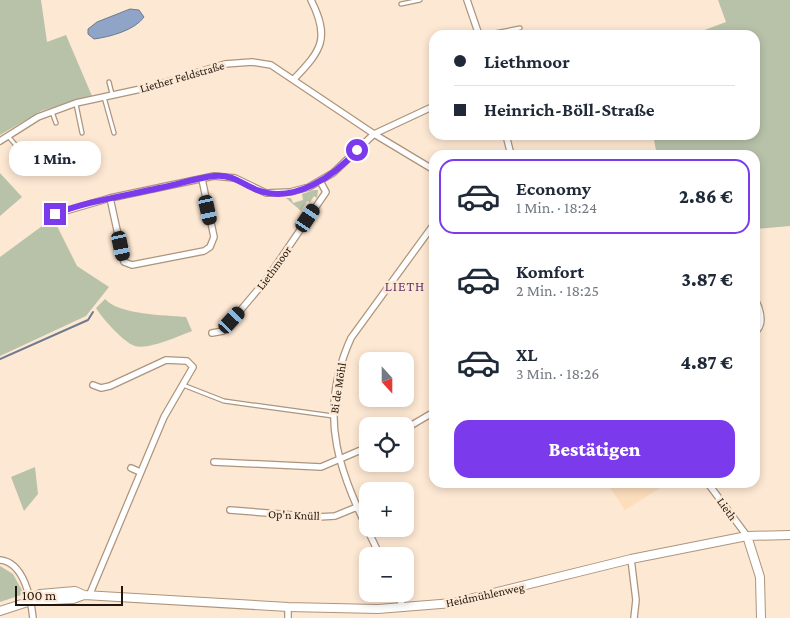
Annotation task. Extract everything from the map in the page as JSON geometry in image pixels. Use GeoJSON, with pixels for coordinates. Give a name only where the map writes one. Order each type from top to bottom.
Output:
{"type":"FeatureCollection","features":[{"type":"Feature","properties":{"kind":"street"},"geometry":{"type":"LineString","coordinates":[[294,80],[312,59],[321,42],[323,30],[311,0]]}},
{"type":"Feature","properties":{"kind":"street"},"geometry":{"type":"LineString","coordinates":[[467,0],[477,30]]}},
{"type":"Feature","properties":{"kind":"street","name":"Liether Feldstraße"},"geometry":{"type":"LineString","coordinates":[[0,141],[38,117],[52,111],[76,103],[235,62],[271,65],[374,134],[429,167]]}},
{"type":"Feature","properties":{"kind":"street"},"geometry":{"type":"LineString","coordinates":[[55,214],[110,198],[202,179],[226,176],[257,190],[276,193],[290,192],[320,181],[349,160],[374,134],[429,108]]}},
{"type":"Feature","properties":{"kind":"street"},"geometry":{"type":"LineString","coordinates":[[110,198],[124,262],[132,266],[204,251],[210,246],[214,237],[202,179]]}},
{"type":"Feature","properties":{"kind":"street","name":"Liethmoor"},"geometry":{"type":"LineString","coordinates":[[212,332],[223,331],[266,280],[326,192],[320,181]]}},
{"type":"Feature","properties":{"kind":"street","name":"Bi de Möhl"},"geometry":{"type":"LineString","coordinates":[[376,547],[357,507],[339,460],[334,439],[333,416],[337,378],[342,359],[351,338],[429,231]]}},
{"type":"Feature","properties":{"kind":"street"},"geometry":{"type":"LineString","coordinates":[[760,313],[760,325]]}},
{"type":"Feature","properties":{"kind":"street"},"geometry":{"type":"LineString","coordinates":[[87,596],[164,417],[193,367],[187,361],[166,360],[110,386],[101,388],[93,385]]}},
{"type":"Feature","properties":{"kind":"street"},"geometry":{"type":"LineString","coordinates":[[414,424],[429,415]]}},
{"type":"Feature","properties":{"kind":"street"},"geometry":{"type":"LineString","coordinates":[[214,462],[322,467],[359,451]]}},
{"type":"Feature","properties":{"kind":"street"},"geometry":{"type":"LineString","coordinates":[[131,468],[140,472]]}},
{"type":"Feature","properties":{"kind":"street","name":"Lieth"},"geometry":{"type":"LineString","coordinates":[[711,488],[747,536]]}},
{"type":"Feature","properties":{"kind":"street","name":"Op'n Knüll"},"geometry":{"type":"LineString","coordinates":[[230,510],[318,517],[335,516],[357,507]]}},
{"type":"Feature","properties":{"kind":"street","name":"Heidmühlenweg"},"geometry":{"type":"LineString","coordinates":[[0,611],[31,601],[74,599],[87,596],[288,607],[403,607],[453,603],[631,559],[747,536],[790,534]]}},
{"type":"Feature","properties":{"kind":"street"},"geometry":{"type":"LineString","coordinates":[[747,536],[760,576],[762,618]]}},
{"type":"Feature","properties":{"kind":"street"},"geometry":{"type":"LineString","coordinates":[[631,559],[636,600],[634,618]]}},
{"type":"Feature","properties":{"kind":"street"},"geometry":{"type":"LineString","coordinates":[[0,560],[8,562],[17,571],[31,601],[33,618]]}},
{"type":"Feature","properties":{"kind":"street"},"geometry":{"type":"LineString","coordinates":[[401,602],[403,607]]}},
{"type":"Feature","properties":{"kind":"street"},"geometry":{"type":"LineString","coordinates":[[288,607],[288,618]]}},
{"type":"Feature","properties":{"kind":"lane"},"geometry":{"type":"LineString","coordinates":[[401,4],[420,0]]}},
{"type":"Feature","properties":{"kind":"lane"},"geometry":{"type":"LineString","coordinates":[[510,30],[520,28]]}},
{"type":"Feature","properties":{"kind":"lane"},"geometry":{"type":"LineString","coordinates":[[109,82],[112,95]]}},
{"type":"Feature","properties":{"kind":"lane"},"geometry":{"type":"LineString","coordinates":[[104,97],[114,133]]}},
{"type":"Feature","properties":{"kind":"lane"},"geometry":{"type":"LineString","coordinates":[[76,103],[82,133]]}},
{"type":"Feature","properties":{"kind":"lane"},"geometry":{"type":"LineString","coordinates":[[52,111],[56,123]]}},
{"type":"Feature","properties":{"kind":"lane"},"geometry":{"type":"LineString","coordinates":[[7,136],[35,168]]}},
{"type":"Feature","properties":{"kind":"lane"},"geometry":{"type":"LineString","coordinates":[[182,384],[224,401],[333,416]]}},
{"type":"Feature","properties":{"kind":"shaded area"},"geometry":{"type":"Polygon","coordinates":[[[610,488],[660,488],[625,510],[610,488]]]}},
{"type":"Feature","properties":{"kind":"green space"},"geometry":{"type":"Polygon","coordinates":[[[0,0],[41,0],[47,42],[66,35],[92,96],[41,111],[0,135],[0,0]]]}},
{"type":"Feature","properties":{"kind":"green space"},"geometry":{"type":"Polygon","coordinates":[[[718,0],[790,0],[790,226],[760,229],[760,150],[656,150],[654,140],[760,140],[760,30],[704,30],[726,22],[718,0]]]}},
{"type":"Feature","properties":{"kind":"green space"},"geometry":{"type":"Polygon","coordinates":[[[0,173],[22,197],[0,216],[0,173]]]}},
{"type":"Feature","properties":{"kind":"green space"},"geometry":{"type":"Polygon","coordinates":[[[318,190],[317,198],[314,196],[310,202],[307,201],[301,211],[286,198],[291,198],[293,203],[303,200],[302,194],[318,190]]]}},
{"type":"Feature","properties":{"kind":"green space"},"geometry":{"type":"Polygon","coordinates":[[[53,218],[77,266],[109,287],[86,316],[0,356],[0,257],[53,218]]]}},
{"type":"Feature","properties":{"kind":"green space"},"geometry":{"type":"Polygon","coordinates":[[[105,299],[112,304],[131,311],[186,317],[192,331],[148,346],[135,346],[119,335],[96,308],[105,299]]]}},
{"type":"Feature","properties":{"kind":"green space"},"geometry":{"type":"Polygon","coordinates":[[[35,467],[38,494],[24,511],[11,477],[35,467]]]}},
{"type":"Feature","properties":{"kind":"green space"},"geometry":{"type":"Polygon","coordinates":[[[0,566],[13,574],[24,594],[0,602],[0,566]]]}},
{"type":"Feature","properties":{"kind":"water"},"geometry":{"type":"Polygon","coordinates":[[[130,9],[139,10],[144,17],[135,26],[114,35],[100,38],[94,39],[88,34],[88,29],[97,22],[130,9]]]}},
{"type":"Feature","properties":{"kind":"waterway"},"geometry":{"type":"LineString","coordinates":[[0,359],[88,320],[93,312]]}},
{"type":"Feature","properties":{"kind":"district","name":"LIETH"},"geometry":{"type":"Point","coordinates":[405,286]}},
{"type":"Feature","properties":{"kind":"route"},"geometry":{"type":"LineString","coordinates":[[55,214],[110,198],[214,176],[235,178],[266,193],[290,192],[309,187],[333,173],[349,160],[357,150]]}}]}
